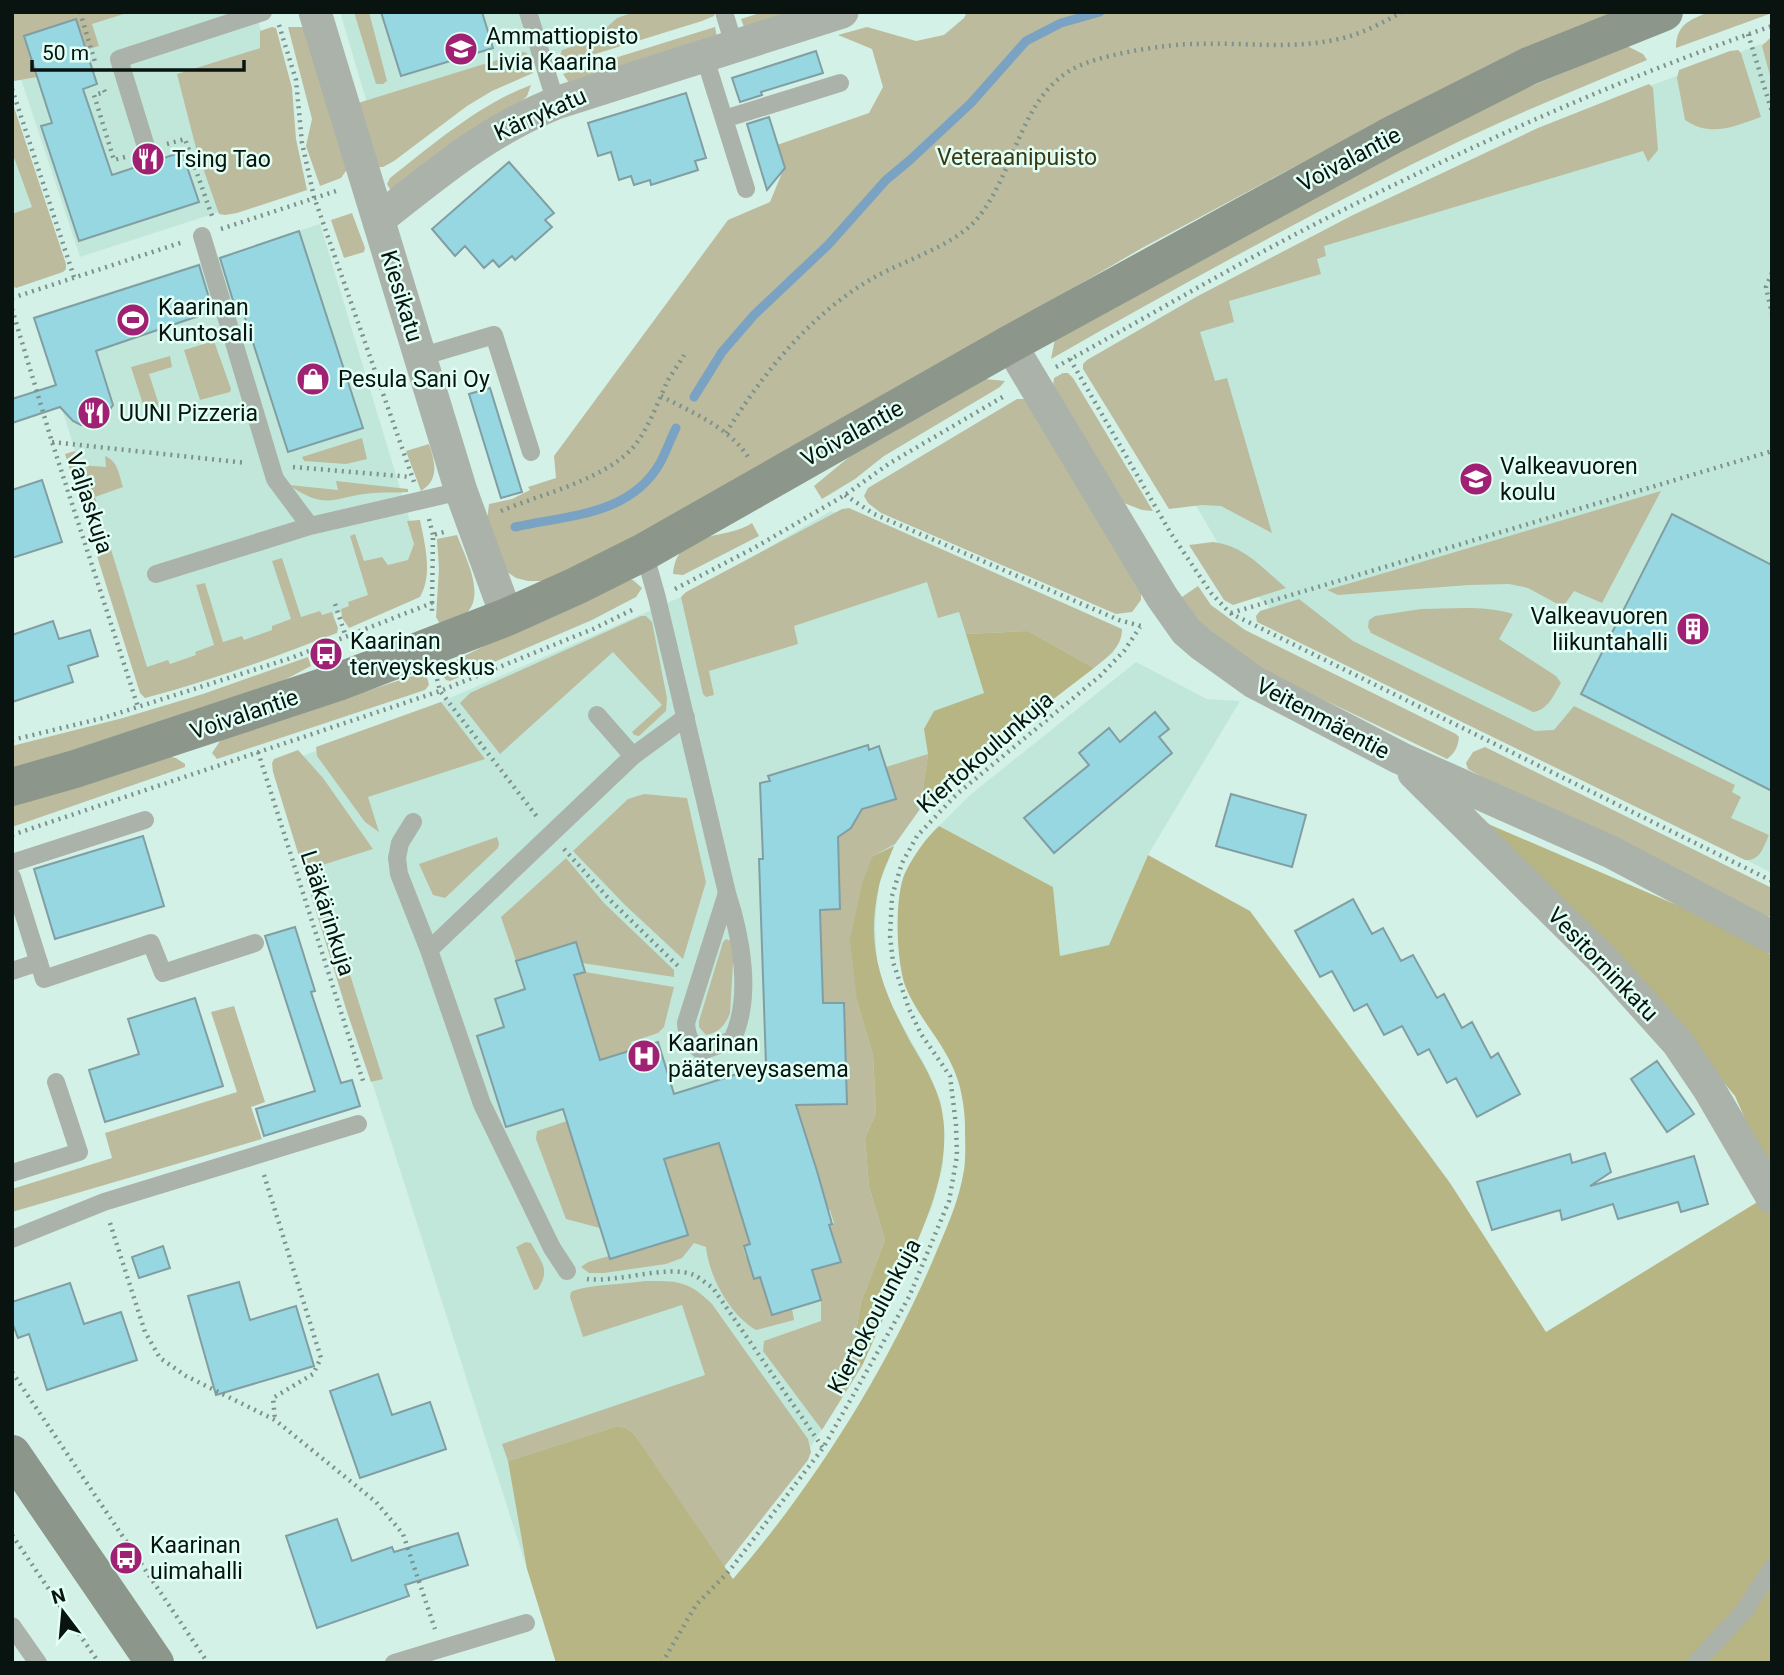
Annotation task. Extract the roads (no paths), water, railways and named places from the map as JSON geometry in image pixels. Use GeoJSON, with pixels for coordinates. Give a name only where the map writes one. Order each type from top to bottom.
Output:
{"type":"FeatureCollection","features":[{"type":"Feature","properties":{"kind":"street","name":"Kiesikatu"},"geometry":{"type":"LineString","coordinates":[[315,12],[461,491],[507,617]]}},
{"type":"Feature","properties":{"kind":"street","name":"Kärrykatu"},"geometry":{"type":"LineString","coordinates":[[379,219],[494,132],[556,103],[842,12]]}},
{"type":"Feature","properties":{"kind":"street","name":"Voivalantie"},"geometry":{"type":"LineString","coordinates":[[12,787],[75,769],[338,682],[507,617],[644,552],[1010,344],[1394,134],[1529,66],[1664,12]]}},
{"type":"Feature","properties":{"kind":"street","name":"Veitenmäentie"},"geometry":{"type":"LineString","coordinates":[[1010,344],[1162,597],[1186,631],[1200,644],[1254,682],[1400,758],[1611,852],[1772,937]]}},
{"type":"Feature","properties":{"kind":"street","name":"Vesitorninkatu"},"geometry":{"type":"LineString","coordinates":[[1400,758],[1606,964],[1678,1043],[1709,1089],[1772,1197]]}},
{"type":"Feature","properties":{"kind":"street"},"geometry":{"type":"LineString","coordinates":[[12,1454],[155,1663]]}},
{"type":"Feature","properties":{"kind":"lane"},"geometry":{"type":"LineString","coordinates":[[147,150],[119,59],[263,12]]}},
{"type":"Feature","properties":{"kind":"lane"},"geometry":{"type":"LineString","coordinates":[[528,12],[556,103]]}},
{"type":"Feature","properties":{"kind":"lane"},"geometry":{"type":"LineString","coordinates":[[724,12],[719,50],[724,118],[746,189]]}},
{"type":"Feature","properties":{"kind":"lane"},"geometry":{"type":"LineString","coordinates":[[724,118],[840,83]]}},
{"type":"Feature","properties":{"kind":"lane"},"geometry":{"type":"LineString","coordinates":[[202,236],[275,479],[310,526]]}},
{"type":"Feature","properties":{"kind":"lane"},"geometry":{"type":"LineString","coordinates":[[420,357],[494,335],[531,452]]}},
{"type":"Feature","properties":{"kind":"lane"},"geometry":{"type":"LineString","coordinates":[[156,574],[310,526],[461,491]]}},
{"type":"Feature","properties":{"kind":"lane"},"geometry":{"type":"LineString","coordinates":[[644,552],[742,953],[741,1017],[732,1040],[702,1051],[693,1045],[687,1036],[686,1023],[727,892]]}},
{"type":"Feature","properties":{"kind":"lane"},"geometry":{"type":"LineString","coordinates":[[597,715],[633,756]]}},
{"type":"Feature","properties":{"kind":"lane"},"geometry":{"type":"LineString","coordinates":[[429,950],[633,756],[686,717]]}},
{"type":"Feature","properties":{"kind":"lane"},"geometry":{"type":"LineString","coordinates":[[12,863],[145,820]]}},
{"type":"Feature","properties":{"kind":"lane"},"geometry":{"type":"LineString","coordinates":[[413,822],[400,843],[397,858],[399,874],[429,950],[482,1104],[552,1248],[567,1270]]}},
{"type":"Feature","properties":{"kind":"lane"},"geometry":{"type":"LineString","coordinates":[[12,877],[44,979],[151,943],[163,974],[255,943]]}},
{"type":"Feature","properties":{"kind":"lane"},"geometry":{"type":"LineString","coordinates":[[12,971],[39,962]]}},
{"type":"Feature","properties":{"kind":"lane"},"geometry":{"type":"LineString","coordinates":[[12,1173],[79,1152],[56,1082]]}},
{"type":"Feature","properties":{"kind":"lane"},"geometry":{"type":"LineString","coordinates":[[12,1239],[104,1202],[358,1124]]}},
{"type":"Feature","properties":{"kind":"lane"},"geometry":{"type":"LineString","coordinates":[[1696,1663],[1744,1611],[1772,1568]]}},
{"type":"Feature","properties":{"kind":"lane"},"geometry":{"type":"LineString","coordinates":[[394,1663],[526,1623]]}},
{"type":"Feature","properties":{"kind":"lane"},"geometry":{"type":"LineString","coordinates":[[12,1626],[38,1663]]}},
{"type":"Feature","properties":{"kind":"waterway"},"geometry":{"type":"LineString","coordinates":[[694,397],[722,352],[754,315],[828,245],[886,180],[971,103],[1026,41],[1061,23],[1100,12]]}},
{"type":"Feature","properties":{"kind":"waterway"},"geometry":{"type":"LineString","coordinates":[[515,527],[596,510],[632,494],[660,463],[676,428]]}},
{"type":"Feature","properties":{"kind":"place","name":"Ammattiopisto Livia Kaarina"},"geometry":{"type":"Point","coordinates":[461,49]}},
{"type":"Feature","properties":{"kind":"place","name":"Tsing Tao"},"geometry":{"type":"Point","coordinates":[148,159]}},
{"type":"Feature","properties":{"kind":"place","name":"Kaarinan Kuntosali"},"geometry":{"type":"Point","coordinates":[133,320]}},
{"type":"Feature","properties":{"kind":"place","name":"Pesula Sani Oy"},"geometry":{"type":"Point","coordinates":[313,379]}},
{"type":"Feature","properties":{"kind":"place","name":"UUNI Pizzeria"},"geometry":{"type":"Point","coordinates":[94,413]}},
{"type":"Feature","properties":{"kind":"place","name":"Valkeavuoren koulu"},"geometry":{"type":"Point","coordinates":[1476,479]}},
{"type":"Feature","properties":{"kind":"place","name":"Valkeavuoren liikuntahalli"},"geometry":{"type":"Point","coordinates":[1693,629]}},
{"type":"Feature","properties":{"kind":"place","name":"Kaarinan terveyskeskus"},"geometry":{"type":"Point","coordinates":[326,654]}},
{"type":"Feature","properties":{"kind":"place","name":"Kaarinan pääterveysasema"},"geometry":{"type":"Point","coordinates":[644,1056]}},
{"type":"Feature","properties":{"kind":"place","name":"Kaarinan uimahalli"},"geometry":{"type":"Point","coordinates":[126,1558]}},
{"type":"Feature","properties":{"kind":"park label","name":"Veteraanipuisto"},"geometry":{"type":"Point","coordinates":[1017,157]}}]}
